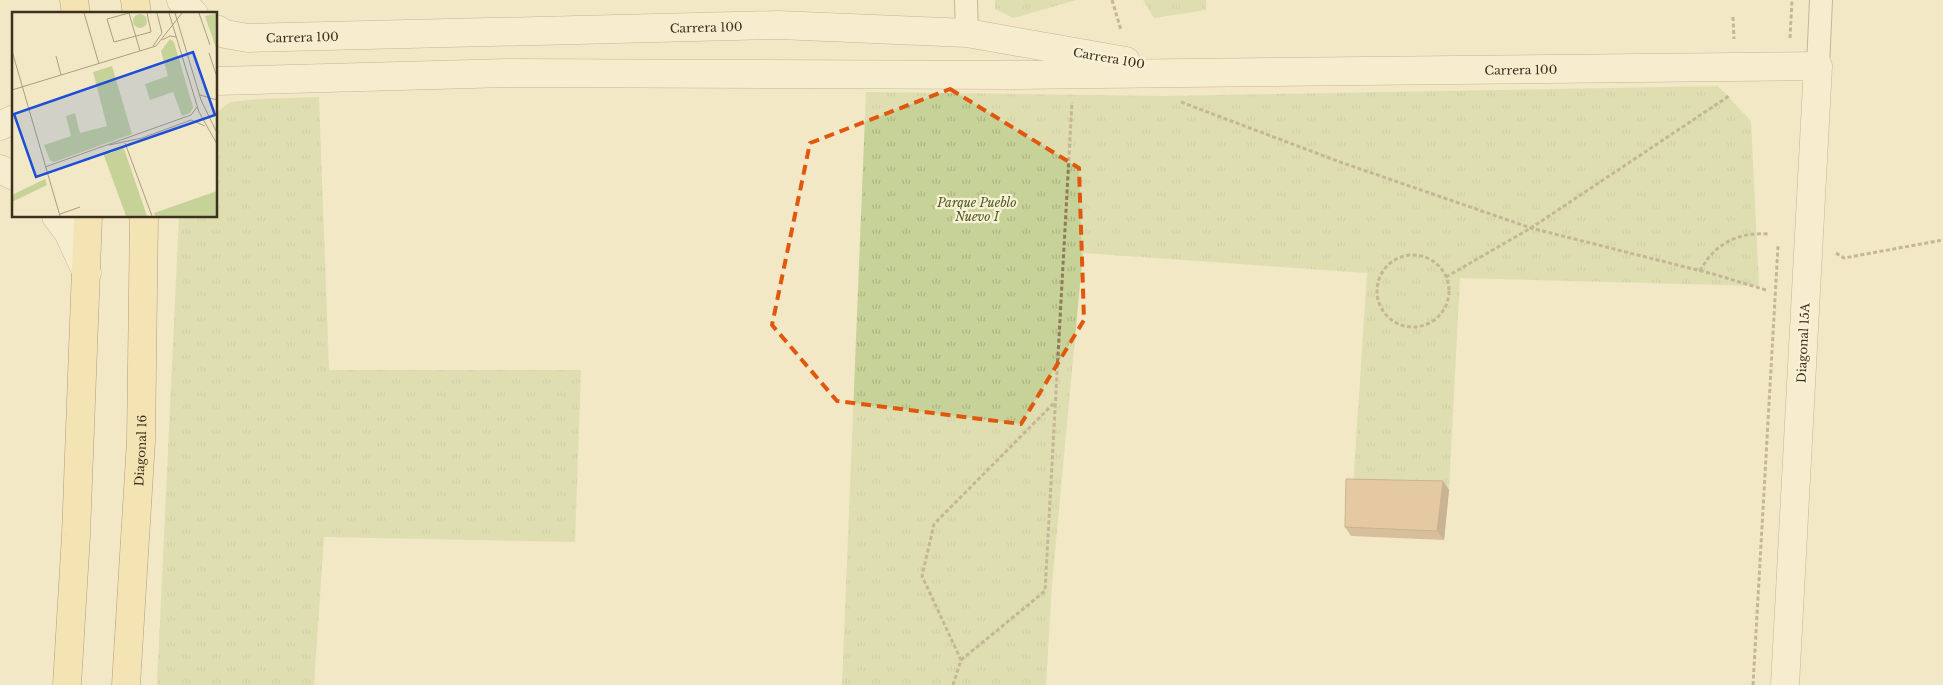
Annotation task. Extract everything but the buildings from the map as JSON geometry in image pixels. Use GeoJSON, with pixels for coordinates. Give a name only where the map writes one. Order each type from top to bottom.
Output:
{"type":"FeatureCollection","features":[{"type":"Feature","properties":{"kind":"main road"},"geometry":{"type":"LineString","coordinates":[[67,685],[76,535],[88,218]]}},
{"type":"Feature","properties":{"kind":"main road","name":"Diagonal 16"},"geometry":{"type":"LineString","coordinates":[[126,685],[141,431],[144,218]]}},
{"type":"Feature","properties":{"kind":"street"},"geometry":{"type":"LineString","coordinates":[[181,0],[192,12]]}},
{"type":"Feature","properties":{"kind":"street"},"geometry":{"type":"LineString","coordinates":[[966,0],[967,33]]}},
{"type":"Feature","properties":{"kind":"street","name":"Diagonal 15A"},"geometry":{"type":"LineString","coordinates":[[1785,685],[1821,0]]}},
{"type":"Feature","properties":{"kind":"street","name":"Carrera 100"},"geometry":{"type":"LineString","coordinates":[[218,30],[225,34],[248,38],[779,25],[967,33],[1194,73]]}},
{"type":"Feature","properties":{"kind":"street"},"geometry":{"type":"LineString","coordinates":[[507,31],[508,73]]}},
{"type":"Feature","properties":{"kind":"street","name":"Carrera 100"},"geometry":{"type":"LineString","coordinates":[[218,81],[508,73],[1074,74],[1818,66]]}},
{"type":"Feature","properties":{"kind":"street"},"geometry":{"type":"LineString","coordinates":[[0,126],[12,120]]}},
{"type":"Feature","properties":{"kind":"street"},"geometry":{"type":"LineString","coordinates":[[0,169],[12,175]]}},
{"type":"Feature","properties":{"kind":"street"},"geometry":{"type":"LineString","coordinates":[[58,218],[68,232],[87,273]]}},
{"type":"Feature","properties":{"kind":"path"},"geometry":{"type":"LineString","coordinates":[[1112,0],[1121,30]]}},
{"type":"Feature","properties":{"kind":"path"},"geometry":{"type":"LineString","coordinates":[[1788,66],[1792,0]]}},
{"type":"Feature","properties":{"kind":"path"},"geometry":{"type":"LineString","coordinates":[[1446,277],[1531,228],[1736,92],[1733,18]]}},
{"type":"Feature","properties":{"kind":"path"},"geometry":{"type":"LineString","coordinates":[[953,685],[961,660],[1045,591],[1074,74]]}},
{"type":"Feature","properties":{"kind":"path"},"geometry":{"type":"LineString","coordinates":[[1173,99],[1350,165],[1531,228],[1700,270],[1766,290]]}},
{"type":"Feature","properties":{"kind":"path"},"geometry":{"type":"LineString","coordinates":[[1700,270],[1707,257],[1724,242],[1745,234],[1769,234]]}},
{"type":"Feature","properties":{"kind":"path"},"geometry":{"type":"LineString","coordinates":[[1753,685],[1778,240]]}},
{"type":"Feature","properties":{"kind":"path"},"geometry":{"type":"LineString","coordinates":[[1844,258],[1943,240]]}},
{"type":"Feature","properties":{"kind":"path"},"geometry":{"type":"LineString","coordinates":[[1404,255],[1417,255],[1429,258],[1439,266],[1446,277],[1448,299],[1436,318],[1426,324],[1416,327],[1404,326],[1389,317],[1379,304],[1377,286],[1384,268],[1393,260],[1404,255]]}},
{"type":"Feature","properties":{"kind":"path"},"geometry":{"type":"LineString","coordinates":[[961,660],[922,576],[934,524],[1056,401]]}},
{"type":"Feature","properties":{"kind":"highlighted area"},"geometry":{"type":"Polygon","coordinates":[[[950,89],[1079,168],[1084,320],[1021,424],[837,401],[772,325],[810,143],[950,89]]]}},
{"type":"Feature","properties":{"kind":"green space"},"geometry":{"type":"Polygon","coordinates":[[[995,0],[1076,0],[1014,18],[995,9],[995,0]]]}},
{"type":"Feature","properties":{"kind":"green space"},"geometry":{"type":"Polygon","coordinates":[[[1143,0],[1206,0],[1206,10],[1154,18],[1143,0]]]}},
{"type":"Feature","properties":{"kind":"green space","name":"Parque Pueblo Nuevo I"},"geometry":{"type":"Polygon","coordinates":[[[1718,86],[1751,121],[1759,286],[1460,278],[1449,490],[1353,488],[1367,273],[1083,253],[1052,584],[1046,685],[842,685],[866,92],[1164,96],[1718,86]]]}},
{"type":"Feature","properties":{"kind":"green space"},"geometry":{"type":"Polygon","coordinates":[[[319,97],[329,370],[581,370],[575,542],[324,537],[314,685],[157,685],[179,218],[218,218],[218,111],[230,102],[319,97]]]}}]}
